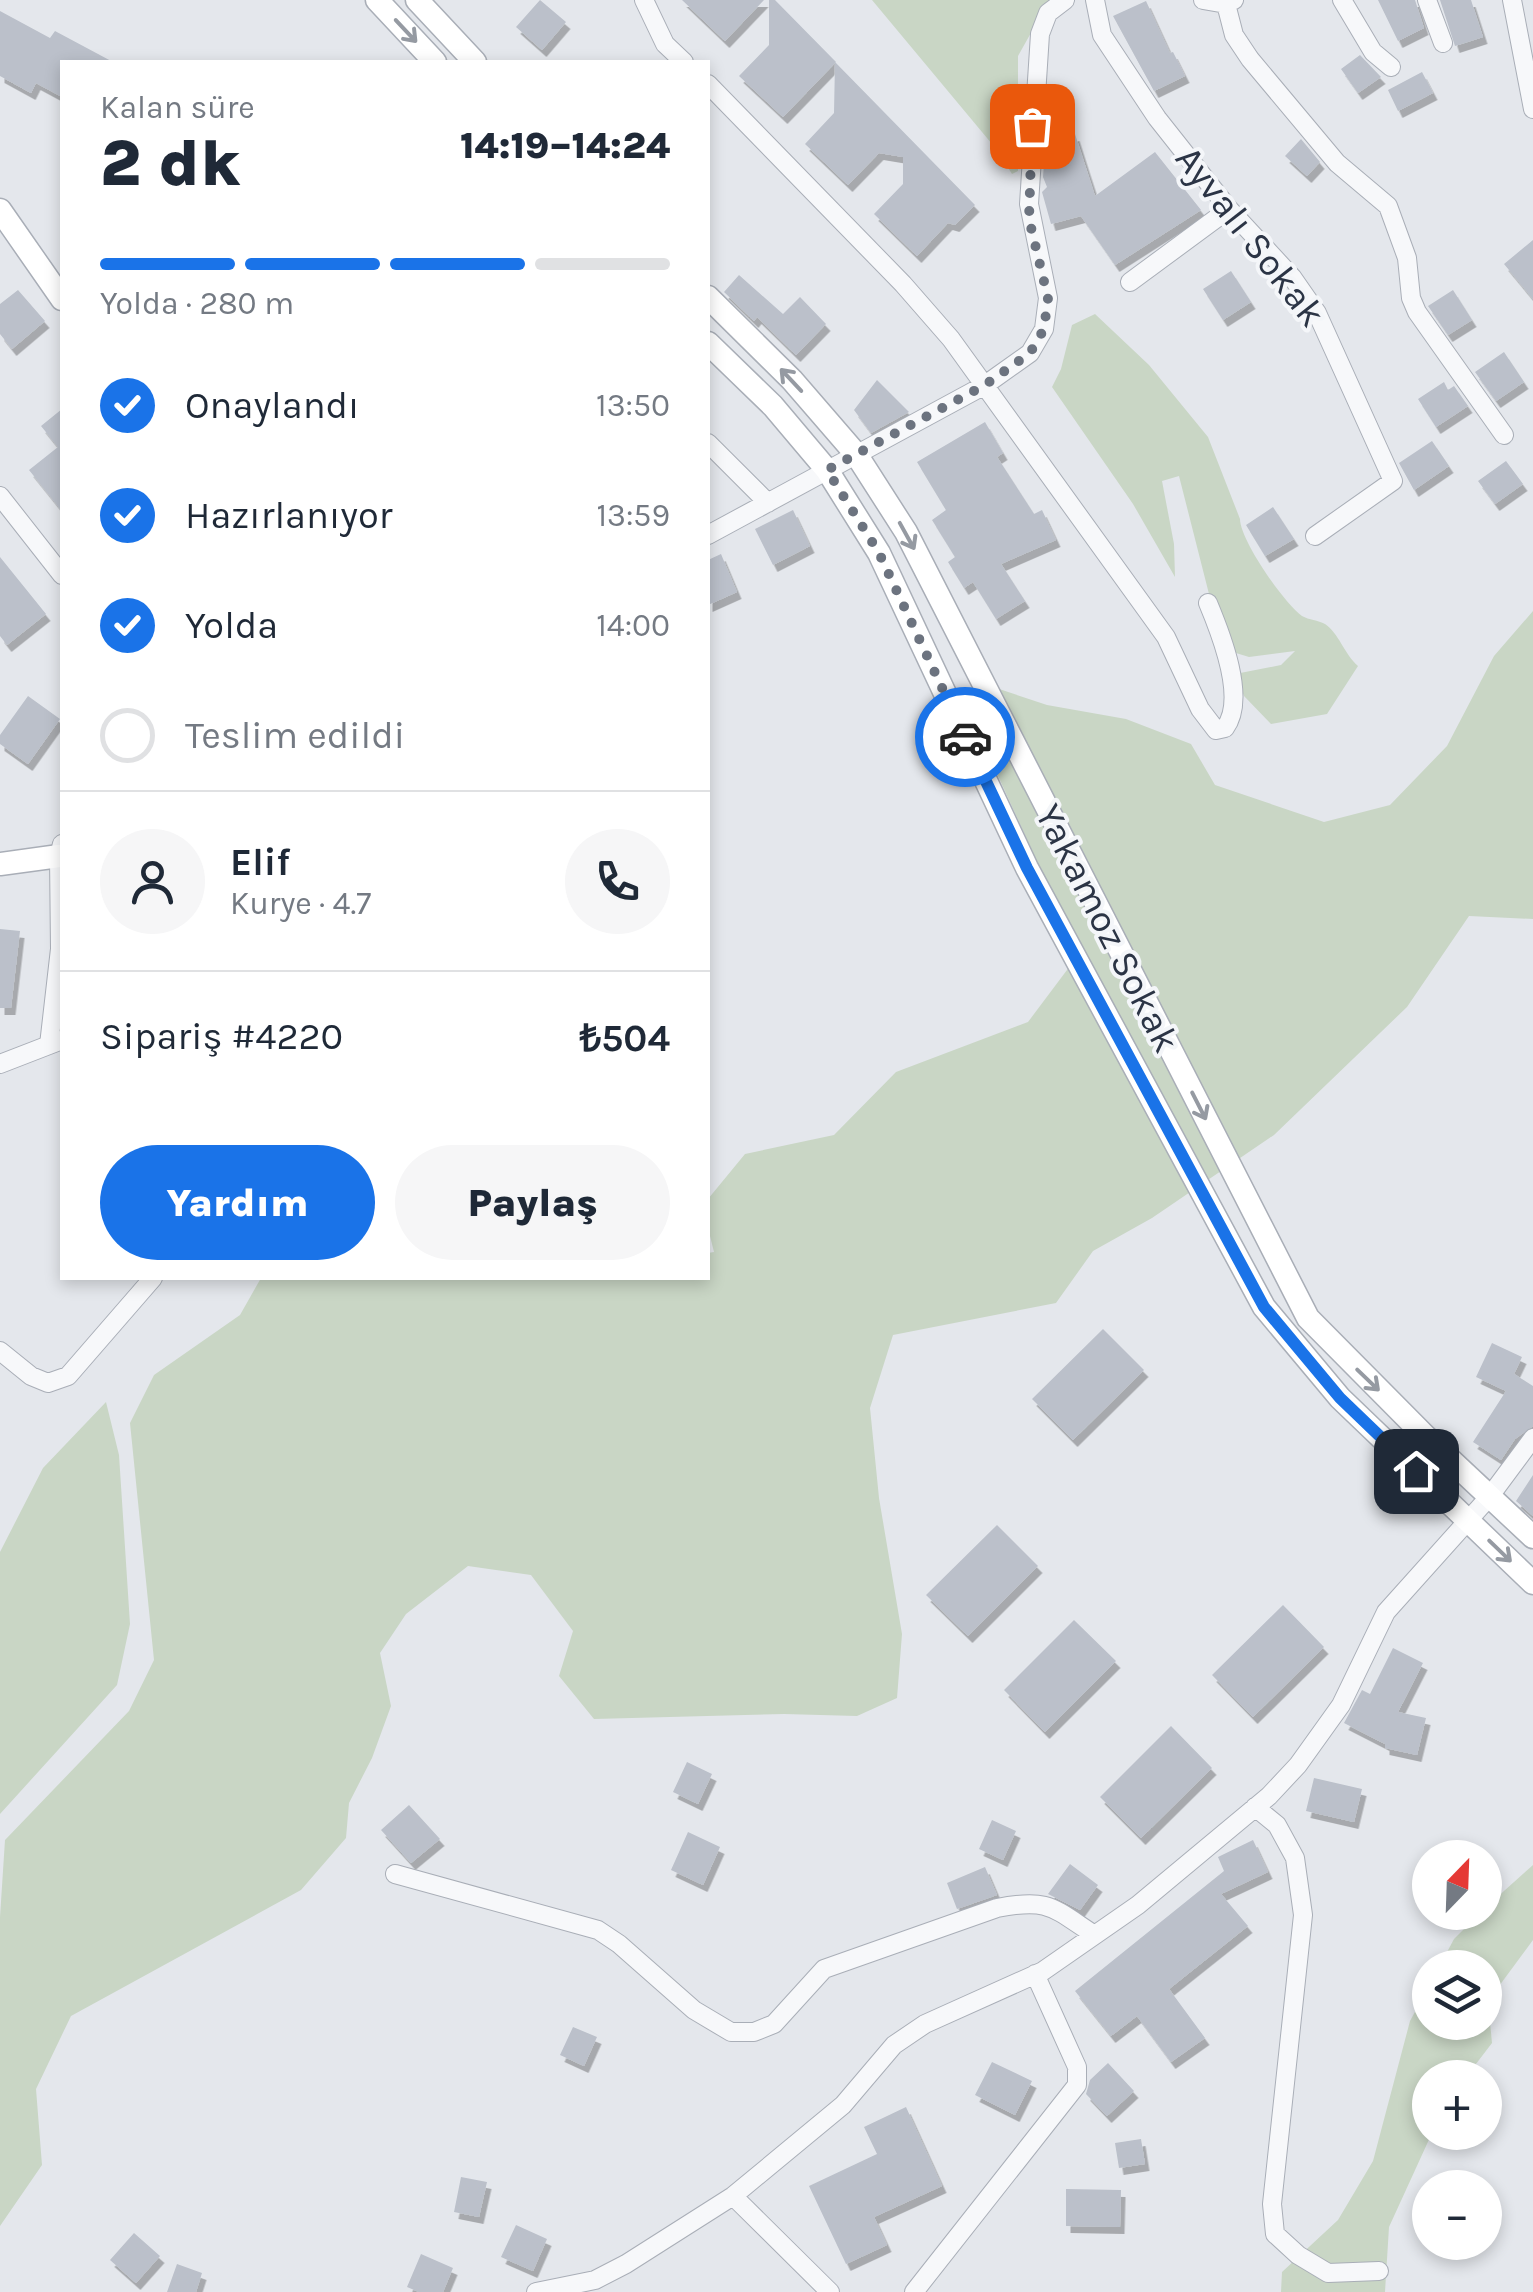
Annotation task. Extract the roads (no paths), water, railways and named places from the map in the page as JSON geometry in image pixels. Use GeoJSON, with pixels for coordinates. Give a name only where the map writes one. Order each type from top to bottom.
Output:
{"type":"FeatureCollection","features":[{"type":"Feature","properties":{"kind":"main road"},"geometry":{"type":"LineString","coordinates":[[377,0],[433,60]]}},
{"type":"Feature","properties":{"kind":"main road"},"geometry":{"type":"LineString","coordinates":[[417,0],[473,60]]}},
{"type":"Feature","properties":{"kind":"main road"},"geometry":{"type":"LineString","coordinates":[[0,210],[60,296]]}},
{"type":"Feature","properties":{"kind":"main road","name":"Yakamoz Sokak"},"geometry":{"type":"LineString","coordinates":[[710,300],[792,380],[856,454],[906,532],[1308,1318],[1533,1537]]}},
{"type":"Feature","properties":{"kind":"main road","name":"Yakamoz Sokak"},"geometry":{"type":"LineString","coordinates":[[710,345],[773,406],[827,470],[879,553],[1027,868],[1264,1307],[1340,1398],[1533,1583]]}},
{"type":"Feature","properties":{"kind":"main road"},"geometry":{"type":"LineString","coordinates":[[0,864],[60,850]]}},
{"type":"Feature","properties":{"kind":"street"},"geometry":{"type":"LineString","coordinates":[[644,0],[665,44],[682,60]]}},
{"type":"Feature","properties":{"kind":"street"},"geometry":{"type":"LineString","coordinates":[[710,534],[985,385],[1030,353],[1044,329],[1048,298],[1029,219],[1040,34],[1048,13],[1065,0]]}},
{"type":"Feature","properties":{"kind":"street","name":"Ayvalı Sokak"},"geometry":{"type":"LineString","coordinates":[[1095,0],[1102,35],[1120,65],[1230,209],[1292,276],[1318,313],[1393,481],[1316,536]]}},
{"type":"Feature","properties":{"kind":"street"},"geometry":{"type":"LineString","coordinates":[[1203,0],[1230,2],[1234,35],[1250,59],[1338,162],[1388,206],[1408,258],[1411,298],[1417,312],[1504,435]]}},
{"type":"Feature","properties":{"kind":"street"},"geometry":{"type":"LineString","coordinates":[[1342,0],[1373,52],[1391,67]]}},
{"type":"Feature","properties":{"kind":"street"},"geometry":{"type":"LineString","coordinates":[[1427,0],[1443,43]]}},
{"type":"Feature","properties":{"kind":"street"},"geometry":{"type":"LineString","coordinates":[[1512,0],[1533,109]]}},
{"type":"Feature","properties":{"kind":"street"},"geometry":{"type":"LineString","coordinates":[[710,86],[903,284],[951,339],[1166,637],[1200,709],[1216,730],[1225,728],[1236,710],[1229,667],[1208,602]]}},
{"type":"Feature","properties":{"kind":"street"},"geometry":{"type":"LineString","coordinates":[[1130,282],[1230,209]]}},
{"type":"Feature","properties":{"kind":"street"},"geometry":{"type":"LineString","coordinates":[[710,446],[768,502]]}},
{"type":"Feature","properties":{"kind":"street"},"geometry":{"type":"LineString","coordinates":[[0,496],[60,572]]}},
{"type":"Feature","properties":{"kind":"street"},"geometry":{"type":"LineString","coordinates":[[0,1064],[56,1042],[60,949]]}},
{"type":"Feature","properties":{"kind":"street"},"geometry":{"type":"LineString","coordinates":[[0,1352],[31,1376],[48,1383],[68,1376],[151,1280]]}},
{"type":"Feature","properties":{"kind":"street"},"geometry":{"type":"LineString","coordinates":[[536,2292],[596,2280],[732,2196],[844,2105],[894,2045],[925,2024],[1035,1974],[1138,1905],[1255,1807],[1298,1765],[1341,1705],[1386,1612],[1490,1496],[1533,1438]]}},
{"type":"Feature","properties":{"kind":"street"},"geometry":{"type":"LineString","coordinates":[[1255,1807],[1277,1825],[1295,1858],[1303,1914],[1272,2204],[1275,2234],[1298,2255],[1328,2273],[1379,2270]]}},
{"type":"Feature","properties":{"kind":"street"},"geometry":{"type":"LineString","coordinates":[[395,1874],[598,1930],[620,1944],[694,2010],[731,2032],[754,2032],[774,2024],[824,1969],[998,1908],[1027,1902],[1051,1906],[1093,1934]]}},
{"type":"Feature","properties":{"kind":"street"},"geometry":{"type":"LineString","coordinates":[[914,2292],[1077,2085],[1077,2066],[1035,1974]]}},
{"type":"Feature","properties":{"kind":"street"},"geometry":{"type":"LineString","coordinates":[[732,2196],[830,2292]]}}]}
